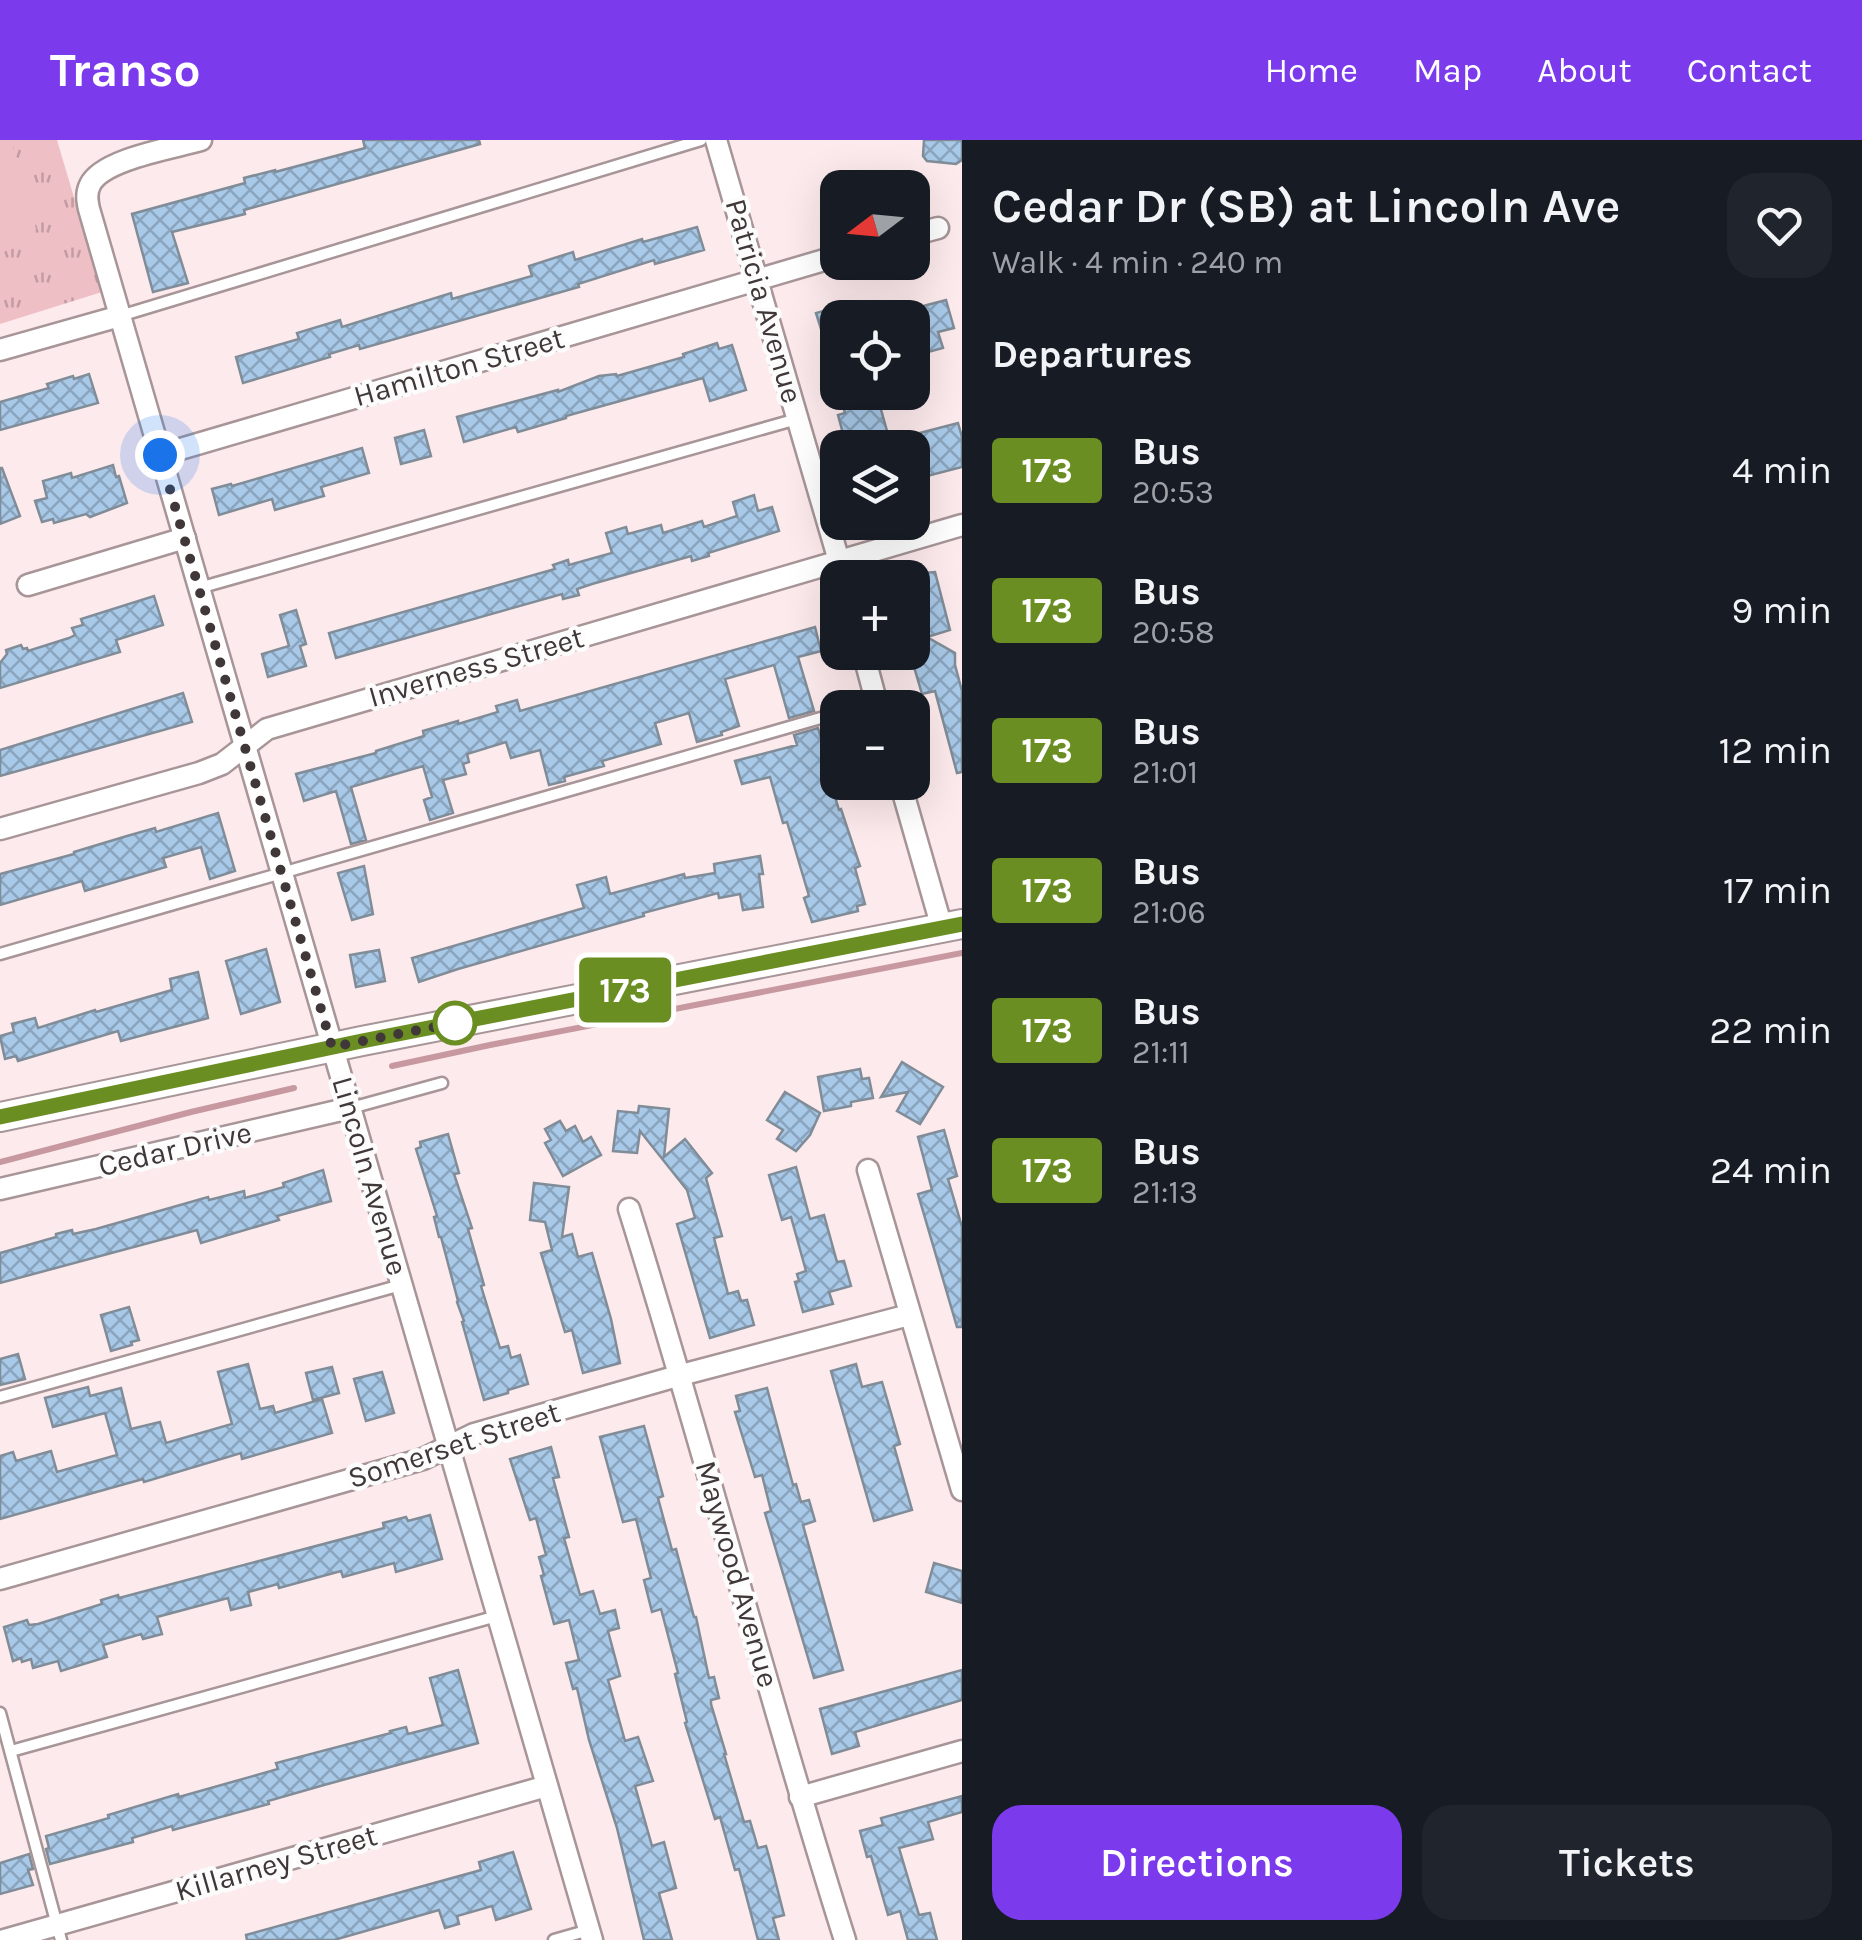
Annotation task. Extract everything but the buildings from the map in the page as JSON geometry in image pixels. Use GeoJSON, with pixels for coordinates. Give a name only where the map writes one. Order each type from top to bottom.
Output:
{"type":"FeatureCollection","features":[{"type":"Feature","properties":{"kind":"street","name":"Lincoln Avenue"},"geometry":{"type":"LineString","coordinates":[[201,140],[105,169],[91,182],[89,209],[590,1935]]}},
{"type":"Feature","properties":{"kind":"street","name":"Patricia Avenue"},"geometry":{"type":"LineString","coordinates":[[716,140],[839,560]]}},
{"type":"Feature","properties":{"kind":"street"},"geometry":{"type":"LineString","coordinates":[[930,230],[938,228]]}},
{"type":"Feature","properties":{"kind":"street","name":"Hamilton Street"},"geometry":{"type":"LineString","coordinates":[[160,455],[820,261]]}},
{"type":"Feature","properties":{"kind":"street"},"geometry":{"type":"LineString","coordinates":[[0,350],[120,316]]}},
{"type":"Feature","properties":{"kind":"street","name":"Inverness Street"},"geometry":{"type":"LineString","coordinates":[[869,560],[962,525]]}},
{"type":"Feature","properties":{"kind":"street"},"geometry":{"type":"LineString","coordinates":[[28,585],[184,538]]}},
{"type":"Feature","properties":{"kind":"street","name":"Inverness Street"},"geometry":{"type":"LineString","coordinates":[[0,829],[199,773],[222,764],[266,728],[820,576]]}},
{"type":"Feature","properties":{"kind":"street"},"geometry":{"type":"LineString","coordinates":[[0,1116],[952,926],[906,800]]}},
{"type":"Feature","properties":{"kind":"street","name":"Cedar Drive"},"geometry":{"type":"LineString","coordinates":[[0,1189],[350,1108]]}},
{"type":"Feature","properties":{"kind":"street"},"geometry":{"type":"LineString","coordinates":[[868,1170],[962,1490]]}},
{"type":"Feature","properties":{"kind":"street","name":"Maywood Avenue"},"geometry":{"type":"LineString","coordinates":[[629,1208],[845,1940]]}},
{"type":"Feature","properties":{"kind":"street","name":"Somerset Street"},"geometry":{"type":"LineString","coordinates":[[0,1579],[424,1460],[474,1434],[909,1315]]}},
{"type":"Feature","properties":{"kind":"street"},"geometry":{"type":"LineString","coordinates":[[800,1797],[962,1751]]}},
{"type":"Feature","properties":{"kind":"street","name":"Killarney Street"},"geometry":{"type":"LineString","coordinates":[[4,1940],[59,1933],[547,1786]]}},
{"type":"Feature","properties":{"kind":"lane"},"geometry":{"type":"LineString","coordinates":[[120,316],[700,140]]}},
{"type":"Feature","properties":{"kind":"lane"},"geometry":{"type":"LineString","coordinates":[[199,588],[798,418]]}},
{"type":"Feature","properties":{"kind":"lane"},"geometry":{"type":"LineString","coordinates":[[0,954],[820,717]]}},
{"type":"Feature","properties":{"kind":"lane"},"geometry":{"type":"LineString","coordinates":[[350,1108],[442,1083]]}},
{"type":"Feature","properties":{"kind":"lane"},"geometry":{"type":"LineString","coordinates":[[0,1397],[401,1285]]}},
{"type":"Feature","properties":{"kind":"lane"},"geometry":{"type":"LineString","coordinates":[[12,1750],[498,1616]]}},
{"type":"Feature","properties":{"kind":"lane"},"geometry":{"type":"LineString","coordinates":[[0,1713],[59,1933]]}},
{"type":"Feature","properties":{"kind":"lane"},"geometry":{"type":"LineString","coordinates":[[554,1940],[590,1935]]}},
{"type":"Feature","properties":{"kind":"green space"},"geometry":{"type":"Polygon","coordinates":[[[0,140],[57,140],[102,292],[0,324],[0,140]]]}},
{"type":"Feature","properties":{"kind":"green space"},"geometry":{"type":"Polygon","coordinates":[[[0,140],[11,140],[36,229],[28,244],[0,253],[0,140]]]}},
{"type":"Feature","properties":{"kind":"waterway"},"geometry":{"type":"LineString","coordinates":[[392,1066],[962,953]]}},
{"type":"Feature","properties":{"kind":"waterway"},"geometry":{"type":"LineString","coordinates":[[0,1162],[294,1088]]}},
{"type":"Feature","properties":{"kind":"bus line","name":"173"},"geometry":{"type":"LineString","coordinates":[[0,1117],[362,1041],[962,924]]}},
{"type":"Feature","properties":{"kind":"route"},"geometry":{"type":"LineString","coordinates":[[160,455],[332,1047],[455,1023]]}}]}
